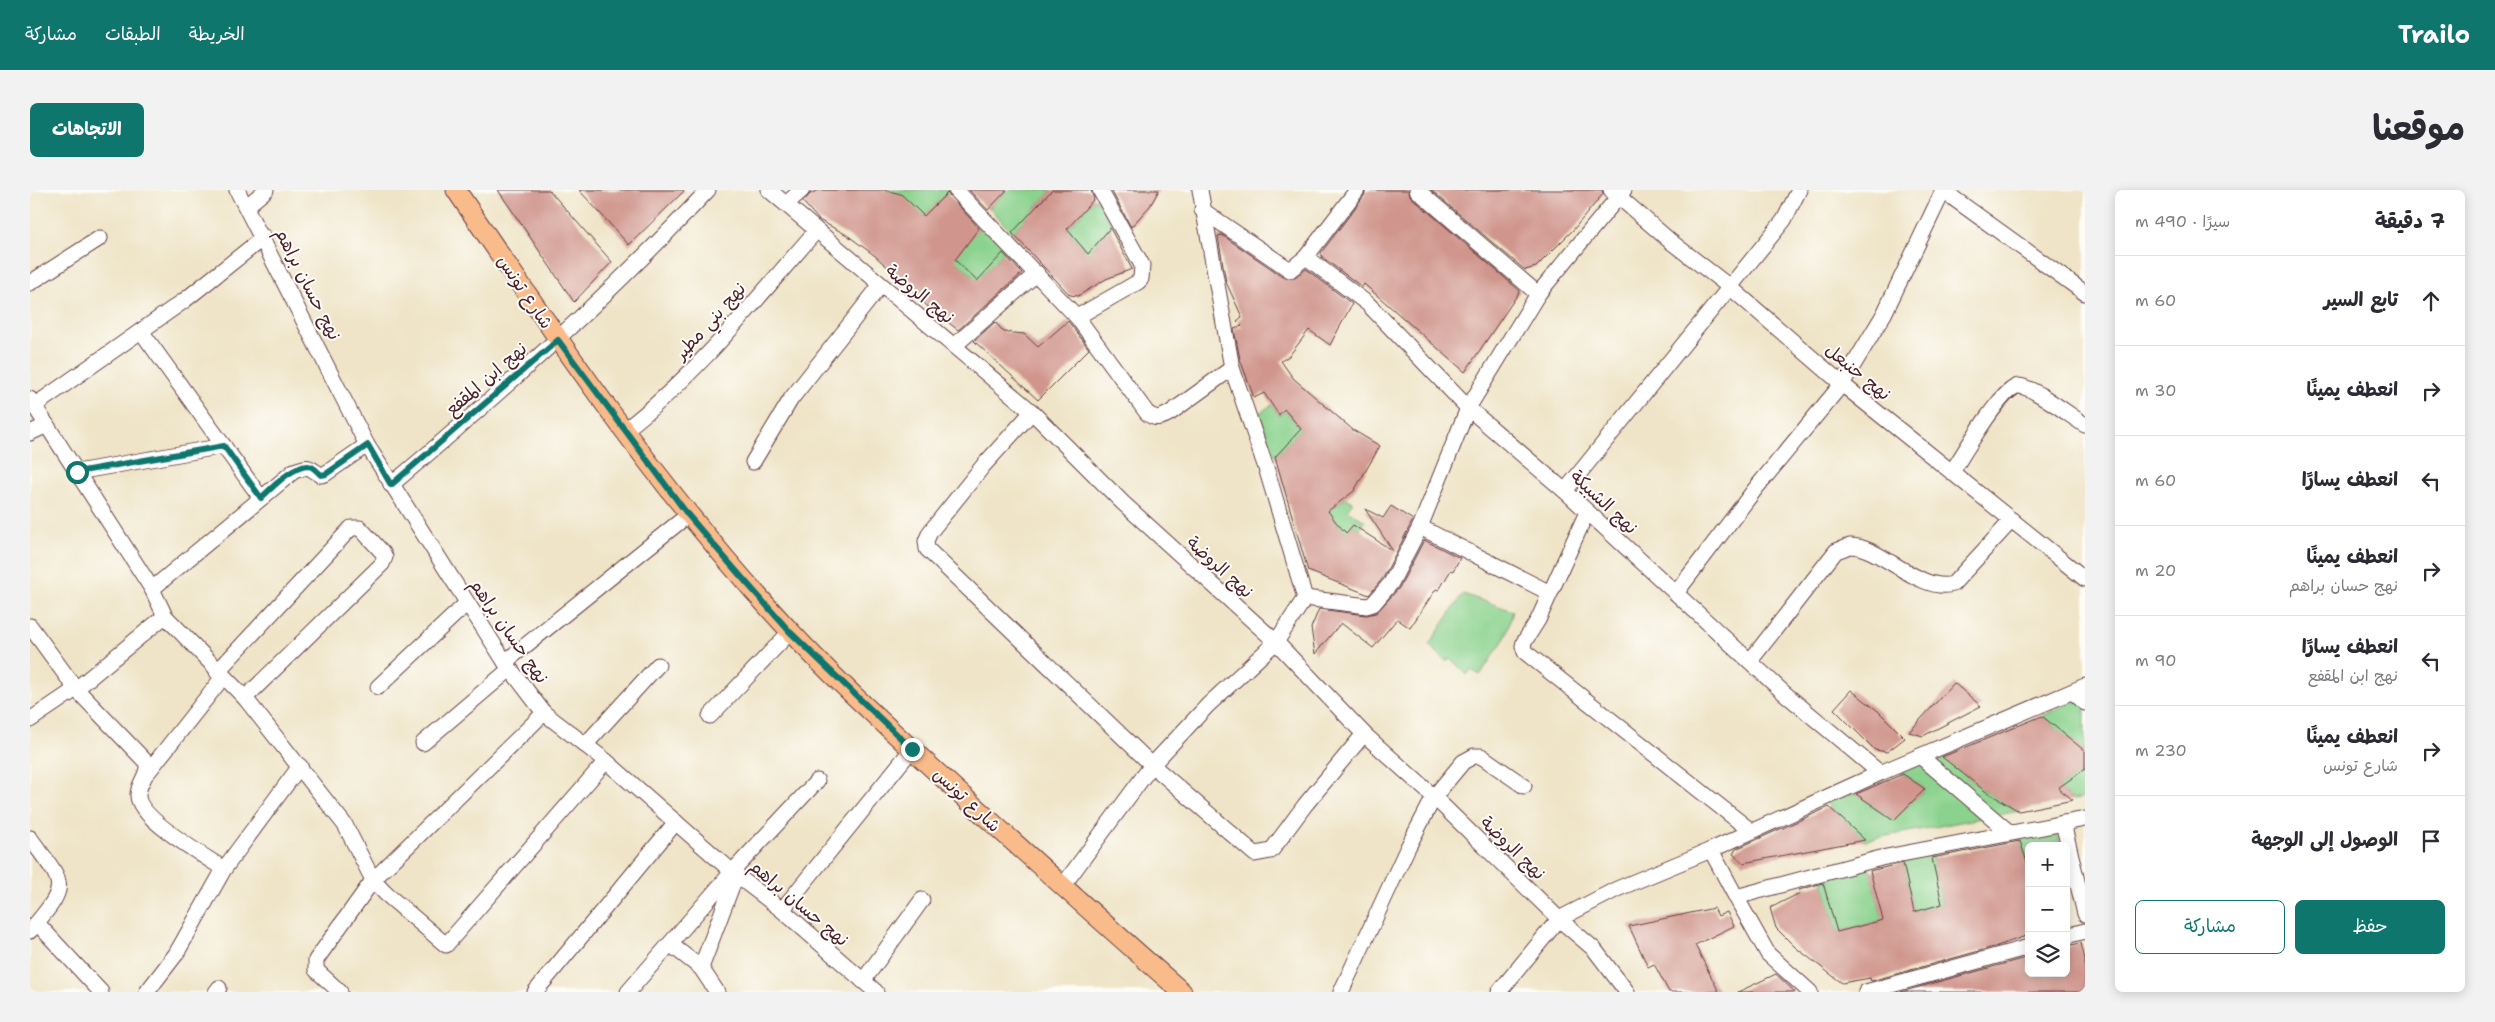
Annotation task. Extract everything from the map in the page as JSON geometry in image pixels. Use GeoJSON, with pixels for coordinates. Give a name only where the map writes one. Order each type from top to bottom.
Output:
{"type":"FeatureCollection","features":[{"type":"Feature","properties":{"kind":"main road","name":"شارع تونس"},"geometry":{"type":"LineString","coordinates":[[456,190],[558,340],[688,515],[790,632],[912,749],[1062,887],[1182,992]]}},
{"type":"Feature","properties":{"kind":"street","name":"نهج حسان براهم"},"geometry":{"type":"LineString","coordinates":[[238,190],[264,237],[368,445],[391,485],[507,666],[544,713],[606,761],[734,873],[782,910],[876,992]]}},
{"type":"Feature","properties":{"kind":"street"},"geometry":{"type":"LineString","coordinates":[[247,206],[266,190]]}},
{"type":"Feature","properties":{"kind":"street","name":"نهج ابن المقفع"},"geometry":{"type":"LineString","coordinates":[[391,485],[558,340],[646,256],[708,190]]}},
{"type":"Feature","properties":{"kind":"street","name":"نهج الروضة"},"geometry":{"type":"LineString","coordinates":[[768,190],[1032,412],[1122,503],[1276,642],[1364,734],[1434,797],[1559,918],[1594,949],[1627,992]]}},
{"type":"Feature","properties":{"kind":"street"},"geometry":{"type":"LineString","coordinates":[[786,204],[802,190]]}},
{"type":"Feature","properties":{"kind":"street"},"geometry":{"type":"LineString","coordinates":[[956,190],[1077,317],[1147,413],[1153,418],[1161,418],[1170,413],[1232,368]]}},
{"type":"Feature","properties":{"kind":"street"},"geometry":{"type":"LineString","coordinates":[[1077,317],[1138,282],[1142,274],[1142,265],[1100,190]]}},
{"type":"Feature","properties":{"kind":"street"},"geometry":{"type":"LineString","coordinates":[[1062,887],[1152,765],[1208,705],[1276,642],[1305,598],[1267,470],[1232,368],[1202,210],[1200,190]]}},
{"type":"Feature","properties":{"kind":"street"},"geometry":{"type":"LineString","coordinates":[[1202,210],[1286,269],[1294,268],[1306,257],[1357,190]]}},
{"type":"Feature","properties":{"kind":"street"},"geometry":{"type":"LineString","coordinates":[[1417,190],[1538,294]]}},
{"type":"Feature","properties":{"kind":"street"},"geometry":{"type":"LineString","coordinates":[[1565,491],[1731,288],[1784,220],[1799,190]]}},
{"type":"Feature","properties":{"kind":"street"},"geometry":{"type":"LineString","coordinates":[[1676,593],[1756,488],[1842,384],[1884,314],[1942,191],[2085,293]]}},
{"type":"Feature","properties":{"kind":"street"},"geometry":{"type":"LineString","coordinates":[[1305,598],[1364,606],[1373,604],[1391,583],[1420,527],[1468,408],[1538,294],[1618,192]]}},
{"type":"Feature","properties":{"kind":"street","name":"نهج حنبعل"},"geometry":{"type":"LineString","coordinates":[[1618,192],[1670,241],[1731,288],[1842,384],[2085,579]]}},
{"type":"Feature","properties":{"kind":"street","name":"نهج بني مطير"},"geometry":{"type":"LineString","coordinates":[[625,430],[654,408],[681,382],[816,231]]}},
{"type":"Feature","properties":{"kind":"street"},"geometry":{"type":"LineString","coordinates":[[264,237],[185,300],[32,403],[152,589],[165,616],[245,698],[300,766],[345,825],[373,880],[384,893],[446,945],[606,761]]}},
{"type":"Feature","properties":{"kind":"street"},"geometry":{"type":"LineString","coordinates":[[30,282],[100,238]]}},
{"type":"Feature","properties":{"kind":"street","name":"نهج الشبيكة"},"geometry":{"type":"LineString","coordinates":[[1306,257],[1368,304],[1468,408],[1565,491],[1750,661],[1880,773]]}},
{"type":"Feature","properties":{"kind":"street"},"geometry":{"type":"LineString","coordinates":[[954,346],[1037,273]]}},
{"type":"Feature","properties":{"kind":"street"},"geometry":{"type":"LineString","coordinates":[[753,462],[791,399],[880,286]]}},
{"type":"Feature","properties":{"kind":"street"},"geometry":{"type":"LineString","coordinates":[[141,331],[261,498]]}},
{"type":"Feature","properties":{"kind":"street"},"geometry":{"type":"LineString","coordinates":[[1952,472],[2000,400],[2011,388],[2020,386],[2032,390],[2085,425]]}},
{"type":"Feature","properties":{"kind":"street"},"geometry":{"type":"LineString","coordinates":[[1032,412],[983,466],[930,532],[926,541],[927,549],[1152,765],[1255,854],[1271,851],[1305,805],[1364,734]]}},
{"type":"Feature","properties":{"kind":"street"},"geometry":{"type":"LineString","coordinates":[[30,433],[46,425]]}},
{"type":"Feature","properties":{"kind":"street"},"geometry":{"type":"LineString","coordinates":[[152,589],[294,471],[308,466],[321,475],[326,474],[368,445]]}},
{"type":"Feature","properties":{"kind":"street"},"geometry":{"type":"LineString","coordinates":[[77,472],[224,446]]}},
{"type":"Feature","properties":{"kind":"street"},"geometry":{"type":"LineString","coordinates":[[1587,512],[1538,620],[1524,642],[1525,652],[1752,831]]}},
{"type":"Feature","properties":{"kind":"street"},"geometry":{"type":"LineString","coordinates":[[423,743],[507,666],[688,515]]}},
{"type":"Feature","properties":{"kind":"street"},"geometry":{"type":"LineString","coordinates":[[1750,661],[1836,552],[1849,546],[1861,548],[1922,579],[1947,586],[1954,584],[2012,520]]}},
{"type":"Feature","properties":{"kind":"street"},"geometry":{"type":"LineString","coordinates":[[1420,527],[1550,593]]}},
{"type":"Feature","properties":{"kind":"street"},"geometry":{"type":"LineString","coordinates":[[224,869],[149,817],[139,804],[140,784],[220,674],[351,528],[360,528],[383,553],[384,560],[382,564],[245,698]]}},
{"type":"Feature","properties":{"kind":"street"},"geometry":{"type":"LineString","coordinates":[[378,688],[466,604]]}},
{"type":"Feature","properties":{"kind":"street"},"geometry":{"type":"LineString","coordinates":[[30,720],[76,689],[165,616]]}},
{"type":"Feature","properties":{"kind":"street"},"geometry":{"type":"LineString","coordinates":[[30,626],[76,689],[140,753],[147,763],[148,772]]}},
{"type":"Feature","properties":{"kind":"street"},"geometry":{"type":"LineString","coordinates":[[710,716],[790,632]]}},
{"type":"Feature","properties":{"kind":"street"},"geometry":{"type":"LineString","coordinates":[[585,745],[658,665]]}},
{"type":"Feature","properties":{"kind":"street"},"geometry":{"type":"LineString","coordinates":[[1498,992],[1559,918],[1616,889],[1711,850],[1880,773],[2079,689],[2085,702]]}},
{"type":"Feature","properties":{"kind":"street"},"geometry":{"type":"LineString","coordinates":[[340,992],[316,970],[316,960],[373,880],[544,713]]}},
{"type":"Feature","properties":{"kind":"street"},"geometry":{"type":"LineString","coordinates":[[782,910],[912,749]]}},
{"type":"Feature","properties":{"kind":"street"},"geometry":{"type":"LineString","coordinates":[[1341,992],[1407,849],[1434,797],[1463,762],[1474,756],[1481,756],[1524,786]]}},
{"type":"Feature","properties":{"kind":"street"},"geometry":{"type":"LineString","coordinates":[[1920,756],[2009,832]]}},
{"type":"Feature","properties":{"kind":"street"},"geometry":{"type":"LineString","coordinates":[[147,992],[176,954],[224,869],[300,766]]}},
{"type":"Feature","properties":{"kind":"street"},"geometry":{"type":"LineString","coordinates":[[628,992],[818,780]]}},
{"type":"Feature","properties":{"kind":"street"},"geometry":{"type":"LineString","coordinates":[[1736,897],[1881,858],[2009,832],[2085,819]]}},
{"type":"Feature","properties":{"kind":"street"},"geometry":{"type":"LineString","coordinates":[[535,992],[676,822]]}},
{"type":"Feature","properties":{"kind":"street"},"geometry":{"type":"LineString","coordinates":[[2063,822],[2085,914]]}},
{"type":"Feature","properties":{"kind":"street"},"geometry":{"type":"LineString","coordinates":[[30,838],[57,876],[60,886],[57,898],[33,927],[101,992]]}},
{"type":"Feature","properties":{"kind":"street"},"geometry":{"type":"LineString","coordinates":[[1711,850],[1768,954],[1810,992]]}},
{"type":"Feature","properties":{"kind":"street"},"geometry":{"type":"LineString","coordinates":[[701,968],[734,873]]}},
{"type":"Feature","properties":{"kind":"street"},"geometry":{"type":"LineString","coordinates":[[863,982],[922,900]]}},
{"type":"Feature","properties":{"kind":"street"},"geometry":{"type":"LineString","coordinates":[[2070,935],[2085,931]]}},
{"type":"Feature","properties":{"kind":"street"},"geometry":{"type":"LineString","coordinates":[[670,944],[701,968],[717,992]]}},
{"type":"Feature","properties":{"kind":"street"},"geometry":{"type":"LineString","coordinates":[[1866,992],[2025,948]]}},
{"type":"Feature","properties":{"kind":"green space"},"geometry":{"type":"Polygon","coordinates":[[[886,190],[947,190],[948,192],[924,216],[886,190]]]}},
{"type":"Feature","properties":{"kind":"green space"},"geometry":{"type":"Polygon","coordinates":[[[1007,190],[1052,190],[1012,233],[990,208],[1007,190]]]}},
{"type":"Feature","properties":{"kind":"green space"},"geometry":{"type":"Polygon","coordinates":[[[1096,198],[1113,225],[1088,254],[1067,229],[1096,198]]]}},
{"type":"Feature","properties":{"kind":"green space"},"geometry":{"type":"Polygon","coordinates":[[[980,225],[1008,248],[977,280],[958,263],[952,269],[955,235],[966,245],[980,225]]]}},
{"type":"Feature","properties":{"kind":"green space"},"geometry":{"type":"Polygon","coordinates":[[[1272,405],[1279,415],[1286,411],[1301,429],[1275,457],[1259,413],[1272,405]]]}},
{"type":"Feature","properties":{"kind":"green space"},"geometry":{"type":"Polygon","coordinates":[[[1346,498],[1353,502],[1347,510],[1365,521],[1360,530],[1353,525],[1346,533],[1333,518],[1319,518],[1346,498]]]}},
{"type":"Feature","properties":{"kind":"green space"},"geometry":{"type":"Polygon","coordinates":[[[1463,594],[1513,611],[1505,638],[1480,675],[1471,670],[1467,675],[1450,658],[1446,661],[1429,645],[1463,594]]]}},
{"type":"Feature","properties":{"kind":"green space"},"geometry":{"type":"Polygon","coordinates":[[[2078,698],[2085,704],[2085,751],[2042,716],[2078,698]]]}},
{"type":"Feature","properties":{"kind":"green space"},"geometry":{"type":"Polygon","coordinates":[[[1940,755],[1985,791],[2019,811],[1865,840],[1824,801],[1855,793],[1894,820],[1925,789],[1896,769],[1940,755]]]}},
{"type":"Feature","properties":{"kind":"green space"},"geometry":{"type":"Polygon","coordinates":[[[2085,769],[2085,798],[2073,800],[2058,788],[2085,769]]]}},
{"type":"Feature","properties":{"kind":"green space"},"geometry":{"type":"Polygon","coordinates":[[[2055,827],[2060,842],[2025,842],[2025,856],[2018,834],[2055,827]]]}},
{"type":"Feature","properties":{"kind":"green space"},"geometry":{"type":"Polygon","coordinates":[[[1931,852],[1942,904],[1914,912],[1902,857],[1931,852]]]}},
{"type":"Feature","properties":{"kind":"green space"},"geometry":{"type":"Polygon","coordinates":[[[1869,866],[1883,920],[1837,932],[1821,875],[1869,866]]]}},
{"type":"Feature","properties":{"kind":"building"},"geometry":{"type":"Polygon","coordinates":[[[498,190],[549,190],[612,262],[574,302],[498,190]]]}},
{"type":"Feature","properties":{"kind":"building"},"geometry":{"type":"Polygon","coordinates":[[[579,190],[685,190],[629,245],[579,190]]]}},
{"type":"Feature","properties":{"kind":"building"},"geometry":{"type":"Polygon","coordinates":[[[819,190],[884,190],[901,194],[924,216],[947,193],[979,228],[955,260],[977,281],[1003,253],[1022,273],[958,330],[927,306],[910,287],[874,255],[847,235],[819,220],[803,202],[810,194],[819,190]]]}},
{"type":"Feature","properties":{"kind":"building"},"geometry":{"type":"Polygon","coordinates":[[[969,190],[1007,190],[988,210],[969,190]]]}},
{"type":"Feature","properties":{"kind":"building"},"geometry":{"type":"Polygon","coordinates":[[[1052,190],[1091,190],[1094,199],[1067,229],[1088,254],[1110,228],[1132,269],[1106,279],[1078,296],[1070,295],[1012,233],[1052,190]]]}},
{"type":"Feature","properties":{"kind":"building"},"geometry":{"type":"Polygon","coordinates":[[[1111,190],[1159,190],[1150,206],[1131,227],[1111,190]]]}},
{"type":"Feature","properties":{"kind":"building"},"geometry":{"type":"Polygon","coordinates":[[[1366,190],[1408,190],[1411,197],[1520,291],[1465,372],[1364,284],[1362,287],[1322,257],[1321,253],[1364,196],[1366,190]]]}},
{"type":"Feature","properties":{"kind":"building"},"geometry":{"type":"Polygon","coordinates":[[[1431,190],[1602,190],[1603,194],[1573,230],[1536,267],[1525,270],[1431,190]]]}},
{"type":"Feature","properties":{"kind":"building"},"geometry":{"type":"Polygon","coordinates":[[[1222,235],[1285,278],[1295,278],[1306,269],[1352,304],[1330,345],[1309,330],[1289,356],[1281,361],[1293,378],[1353,430],[1380,446],[1354,491],[1328,511],[1336,522],[1346,533],[1353,525],[1393,551],[1365,509],[1383,518],[1391,506],[1413,520],[1383,578],[1369,595],[1308,571],[1275,457],[1301,429],[1284,409],[1279,415],[1264,393],[1254,398],[1240,359],[1234,329],[1242,326],[1237,321],[1242,317],[1226,282],[1218,236],[1222,235]]]}},
{"type":"Feature","properties":{"kind":"building"},"geometry":{"type":"Polygon","coordinates":[[[1068,321],[1089,349],[1038,400],[974,341],[995,322],[1004,332],[1024,334],[1038,347],[1068,321]]]}},
{"type":"Feature","properties":{"kind":"building"},"geometry":{"type":"Polygon","coordinates":[[[1424,540],[1460,558],[1453,571],[1451,570],[1439,590],[1436,589],[1410,628],[1397,619],[1373,648],[1341,623],[1315,654],[1311,628],[1319,609],[1366,615],[1376,613],[1399,588],[1424,540]]]}},
{"type":"Feature","properties":{"kind":"building"},"geometry":{"type":"Polygon","coordinates":[[[1954,683],[1981,706],[1923,736],[1909,732],[1954,683]]]}},
{"type":"Feature","properties":{"kind":"building"},"geometry":{"type":"Polygon","coordinates":[[[1851,690],[1878,711],[1905,738],[1887,752],[1875,750],[1834,709],[1851,690]]]}},
{"type":"Feature","properties":{"kind":"building"},"geometry":{"type":"Polygon","coordinates":[[[2042,716],[2085,751],[2085,769],[2058,788],[2073,800],[2019,811],[1985,791],[1942,757],[2042,716]]]}},
{"type":"Feature","properties":{"kind":"building"},"geometry":{"type":"Polygon","coordinates":[[[1903,774],[1925,789],[1894,820],[1856,794],[1903,774]]]}},
{"type":"Feature","properties":{"kind":"building"},"geometry":{"type":"Polygon","coordinates":[[[1829,807],[1865,840],[1743,863],[1733,854],[1736,849],[1829,807]]]}},
{"type":"Feature","properties":{"kind":"building"},"geometry":{"type":"Polygon","coordinates":[[[2020,841],[2025,856],[2025,936],[1871,981],[1870,978],[1842,983],[1795,947],[1776,928],[1770,908],[1800,893],[1799,890],[1823,883],[1837,932],[1883,920],[1870,871],[1903,863],[1914,912],[1942,904],[1932,858],[2020,841]]]}},
{"type":"Feature","properties":{"kind":"building"},"geometry":{"type":"Polygon","coordinates":[[[1714,908],[1718,916],[1727,912],[1734,926],[1695,945],[1719,992],[1669,992],[1654,964],[1648,967],[1629,926],[1714,908]]]}},
{"type":"Feature","properties":{"kind":"building"},"geometry":{"type":"Polygon","coordinates":[[[2081,943],[2085,959],[2085,992],[1901,992],[2025,958],[2025,977],[2070,977],[2070,945],[2081,943]]]}},
{"type":"Feature","properties":{"kind":"building"},"geometry":{"type":"Polygon","coordinates":[[[1776,974],[1795,992],[1738,992],[1776,974]]]}},
{"type":"Feature","properties":{"kind":"route"},"geometry":{"type":"LineString","coordinates":[[77,472],[224,446],[261,498],[294,471],[308,466],[321,475],[326,474],[368,445],[391,485],[476,414],[558,340],[688,515],[738,573],[790,632],[912,749]]}}]}
